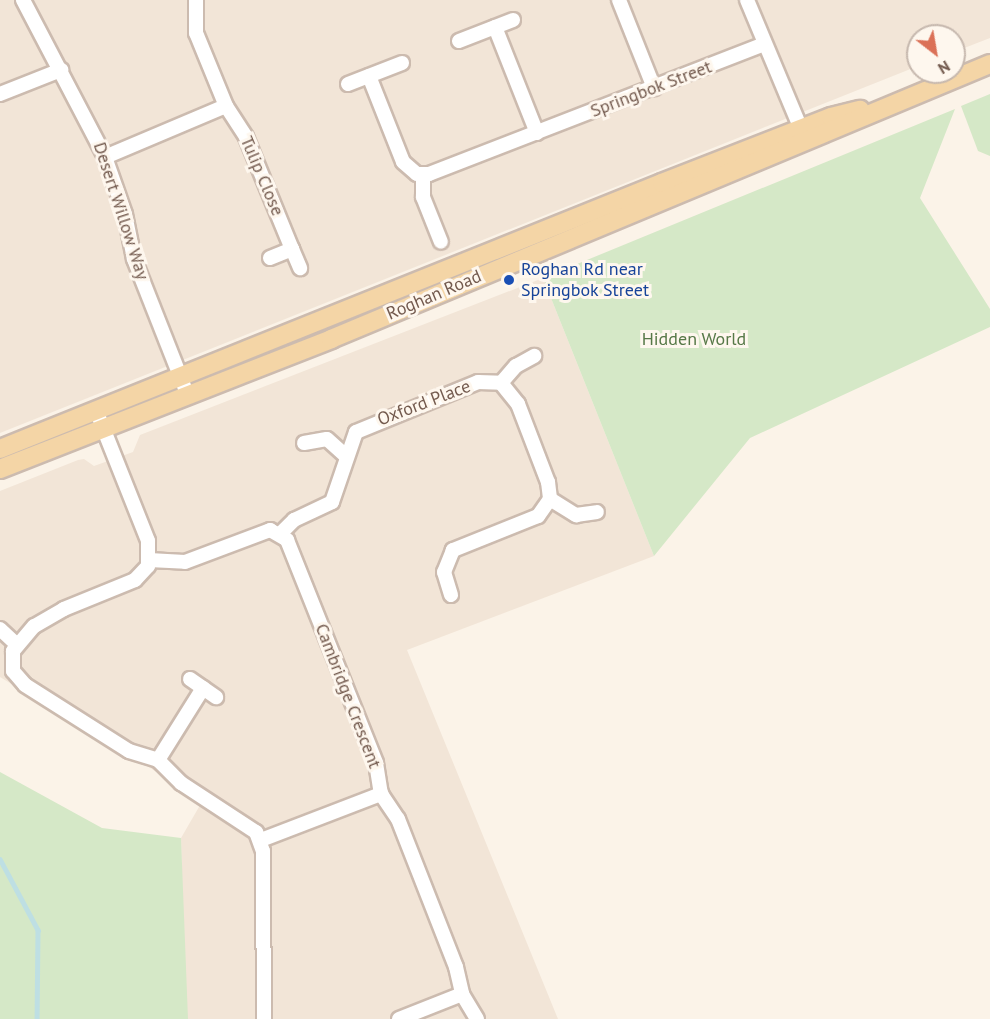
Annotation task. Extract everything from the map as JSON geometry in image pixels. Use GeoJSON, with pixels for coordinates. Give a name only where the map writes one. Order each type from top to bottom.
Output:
{"type":"FeatureCollection","features":[{"type":"Feature","properties":{"kind":"main road","name":"Roghan Road"},"geometry":{"type":"LineString","coordinates":[[0,470],[188,396],[803,135],[831,117],[899,101],[990,64]]}},
{"type":"Feature","properties":{"kind":"main road","name":"Roghan Road"},"geometry":{"type":"LineString","coordinates":[[0,449],[803,135]]}},
{"type":"Feature","properties":{"kind":"street","name":"Desert Willow Way"},"geometry":{"type":"LineString","coordinates":[[23,0],[105,157],[125,214],[134,259],[188,396]]}},
{"type":"Feature","properties":{"kind":"street","name":"Tulip Close"},"geometry":{"type":"LineString","coordinates":[[195,0],[196,33],[226,106],[246,137],[300,268]]}},
{"type":"Feature","properties":{"kind":"street"},"geometry":{"type":"LineString","coordinates":[[619,0],[654,88]]}},
{"type":"Feature","properties":{"kind":"street"},"geometry":{"type":"LineString","coordinates":[[747,0],[803,135]]}},
{"type":"Feature","properties":{"kind":"street"},"geometry":{"type":"LineString","coordinates":[[459,41],[513,20]]}},
{"type":"Feature","properties":{"kind":"street"},"geometry":{"type":"LineString","coordinates":[[495,27],[537,133]]}},
{"type":"Feature","properties":{"kind":"street","name":"Springbok Street"},"geometry":{"type":"LineString","coordinates":[[423,175],[437,173],[764,44]]}},
{"type":"Feature","properties":{"kind":"street"},"geometry":{"type":"LineString","coordinates":[[348,84],[402,63]]}},
{"type":"Feature","properties":{"kind":"street"},"geometry":{"type":"LineString","coordinates":[[0,94],[61,70]]}},
{"type":"Feature","properties":{"kind":"street"},"geometry":{"type":"LineString","coordinates":[[369,76],[403,162],[411,171],[423,175],[423,197],[441,242]]}},
{"type":"Feature","properties":{"kind":"street"},"geometry":{"type":"LineString","coordinates":[[105,157],[226,106]]}},
{"type":"Feature","properties":{"kind":"street"},"geometry":{"type":"LineString","coordinates":[[270,258],[292,249]]}},
{"type":"Feature","properties":{"kind":"street"},"geometry":{"type":"LineString","coordinates":[[451,595],[444,572],[453,550],[531,519],[543,511],[550,499],[548,482],[518,404],[501,383],[516,366],[534,356]]}},
{"type":"Feature","properties":{"kind":"street","name":"Oxford Place"},"geometry":{"type":"LineString","coordinates":[[280,534],[294,520],[332,502],[352,438],[369,425],[478,382],[501,383]]}},
{"type":"Feature","properties":{"kind":"street"},"geometry":{"type":"LineString","coordinates":[[96,410],[148,541],[149,560],[145,572],[135,580],[52,614],[16,644],[11,665],[19,681],[129,751],[158,760],[176,780],[252,828],[261,840],[264,1019]]}},
{"type":"Feature","properties":{"kind":"street"},"geometry":{"type":"LineString","coordinates":[[304,443],[327,439],[346,456]]}},
{"type":"Feature","properties":{"kind":"street"},"geometry":{"type":"LineString","coordinates":[[550,499],[576,515],[597,512]]}},
{"type":"Feature","properties":{"kind":"street"},"geometry":{"type":"LineString","coordinates":[[149,560],[185,562],[259,533],[270,530],[280,534]]}},
{"type":"Feature","properties":{"kind":"street","name":"Cambridge Crescent"},"geometry":{"type":"LineString","coordinates":[[280,534],[290,545],[376,763],[381,794],[398,819],[456,968],[462,994],[477,1019]]}},
{"type":"Feature","properties":{"kind":"street"},"geometry":{"type":"LineString","coordinates":[[0,630],[16,644]]}},
{"type":"Feature","properties":{"kind":"street"},"geometry":{"type":"LineString","coordinates":[[190,679],[216,697]]}},
{"type":"Feature","properties":{"kind":"street"},"geometry":{"type":"LineString","coordinates":[[158,760],[203,688]]}},
{"type":"Feature","properties":{"kind":"street"},"geometry":{"type":"LineString","coordinates":[[261,840],[381,794]]}},
{"type":"Feature","properties":{"kind":"street"},"geometry":{"type":"LineString","coordinates":[[399,1019],[462,994]]}},
{"type":"Feature","properties":{"kind":"shaded area"},"geometry":{"type":"Polygon","coordinates":[[[0,0],[990,0],[990,38],[966,47],[966,24],[906,24],[906,71],[0,433],[0,0]]]}},
{"type":"Feature","properties":{"kind":"shaded area"},"geometry":{"type":"Polygon","coordinates":[[[543,278],[654,556],[407,650],[558,1019],[185,1019],[181,838],[203,800],[0,677],[0,491],[78,460],[84,459],[94,466],[133,452],[140,435],[543,278]]]}},
{"type":"Feature","properties":{"kind":"green space"},"geometry":{"type":"Polygon","coordinates":[[[990,94],[990,156],[978,151],[961,106],[990,94]]]}},
{"type":"Feature","properties":{"kind":"green space","name":"Hidden World"},"geometry":{"type":"Polygon","coordinates":[[[955,109],[920,198],[990,309],[990,327],[750,438],[654,556],[543,278],[955,109]]]}},
{"type":"Feature","properties":{"kind":"green space"},"geometry":{"type":"Polygon","coordinates":[[[0,772],[102,828],[181,838],[188,1019],[0,1019],[0,772]]]}},
{"type":"Feature","properties":{"kind":"waterway"},"geometry":{"type":"LineString","coordinates":[[0,859],[38,930],[37,1019]]}},
{"type":"Feature","properties":{"kind":"place","name":"Roghan Rd near Springbok Street"},"geometry":{"type":"Point","coordinates":[509,280]}}]}
